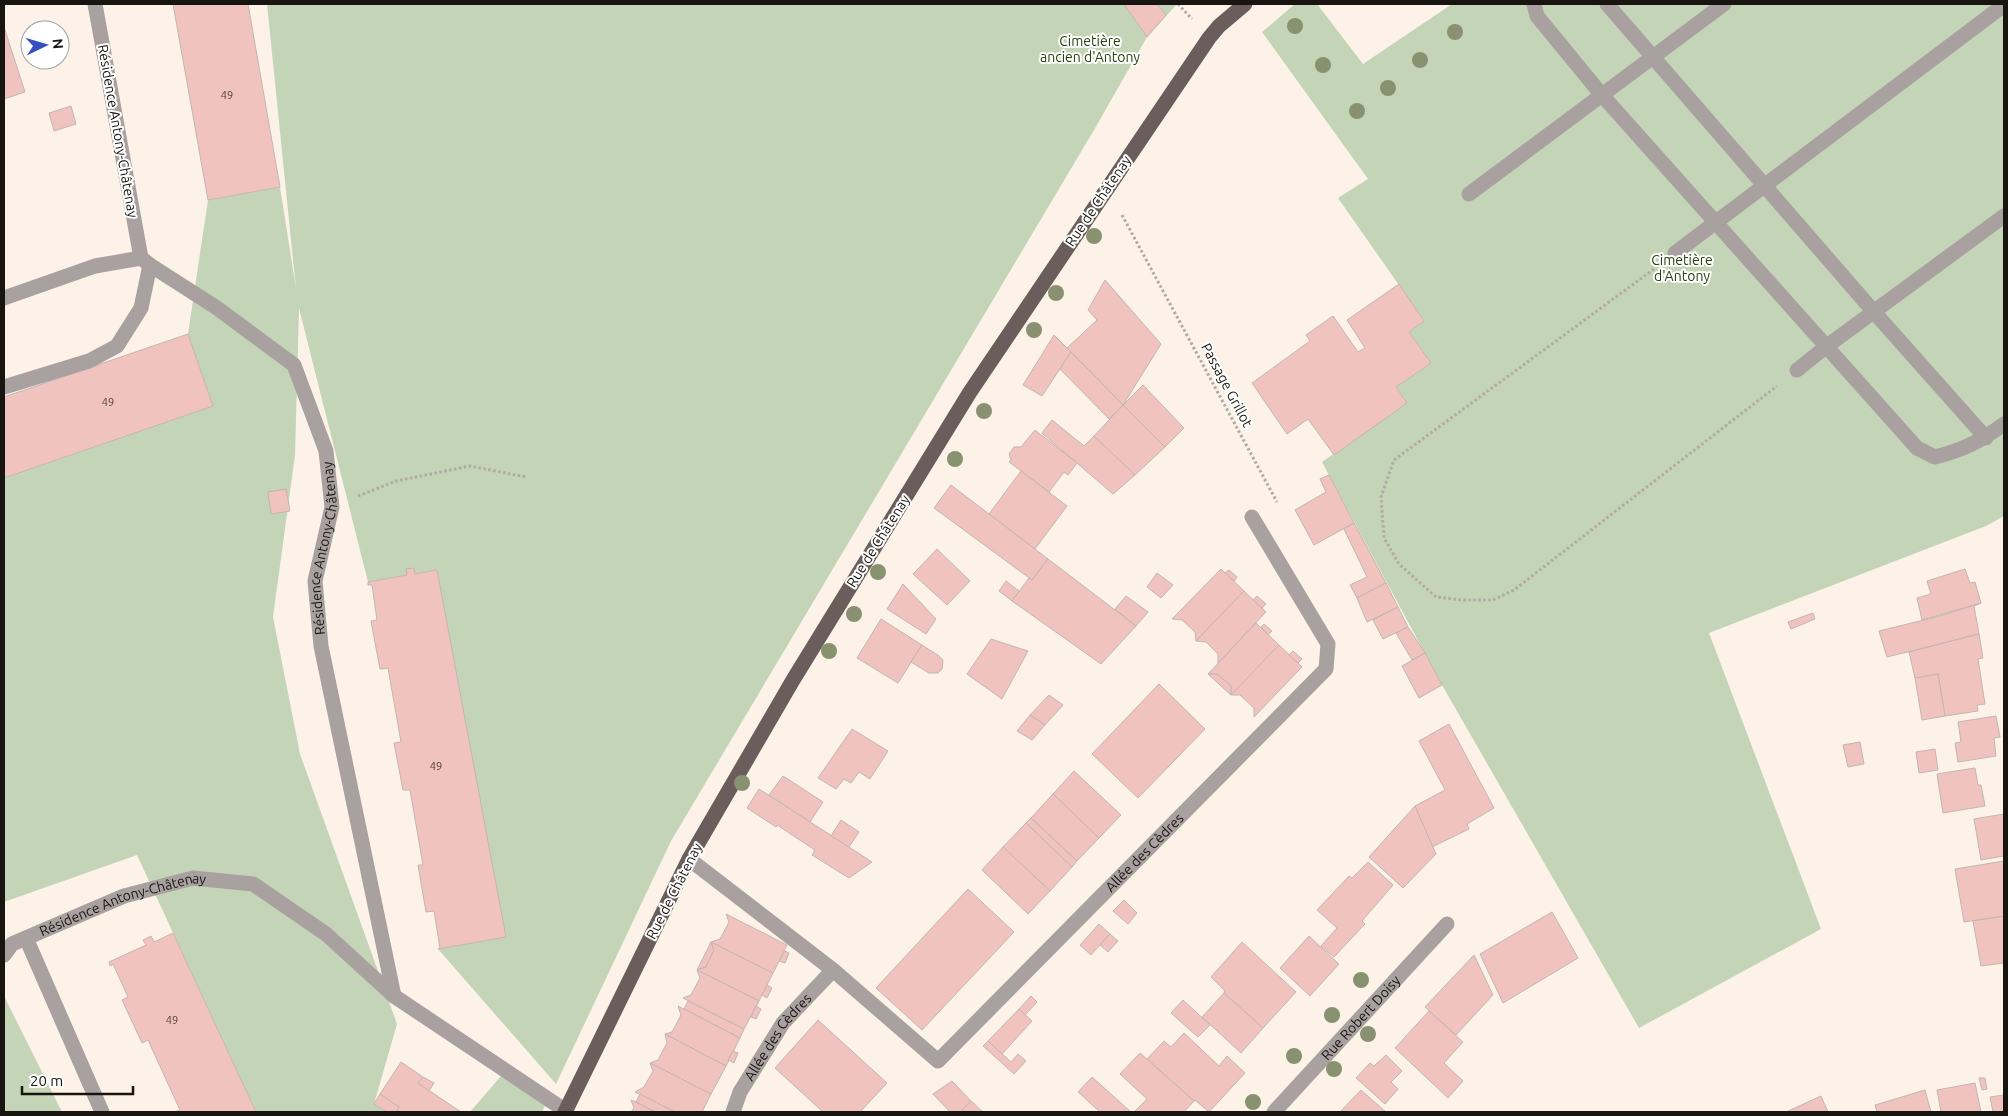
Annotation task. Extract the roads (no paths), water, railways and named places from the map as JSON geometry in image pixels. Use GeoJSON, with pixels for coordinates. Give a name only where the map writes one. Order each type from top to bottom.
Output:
{"type":"FeatureCollection","features":[{"type":"Feature","properties":{"kind":"main road","name":"Rue de Châtenay"},"geometry":{"type":"LineString","coordinates":[[565,1112],[689,859],[793,680],[970,392],[1209,38],[1219,26],[1244,4]]}},
{"type":"Feature","properties":{"kind":"street","name":"Résidence Antony-Châtenay"},"geometry":{"type":"LineString","coordinates":[[4,387],[89,361],[118,346],[141,308],[145,262],[95,4]]}},
{"type":"Feature","properties":{"kind":"street"},"geometry":{"type":"LineString","coordinates":[[1534,4],[1537,16],[1601,94],[1917,448],[1935,457],[1959,451],[1986,438],[2004,424]]}},
{"type":"Feature","properties":{"kind":"street"},"geometry":{"type":"LineString","coordinates":[[1607,4],[1986,438]]}},
{"type":"Feature","properties":{"kind":"street"},"geometry":{"type":"LineString","coordinates":[[1469,194],[1724,4]]}},
{"type":"Feature","properties":{"kind":"street"},"geometry":{"type":"LineString","coordinates":[[1675,254],[2004,6]]}},
{"type":"Feature","properties":{"kind":"street"},"geometry":{"type":"LineString","coordinates":[[1797,370],[2004,216]]}},
{"type":"Feature","properties":{"kind":"street","name":"Résidence Antony-Châtenay"},"geometry":{"type":"LineString","coordinates":[[145,262],[217,308],[294,365],[326,451],[332,507],[315,581],[321,646],[394,996]]}},
{"type":"Feature","properties":{"kind":"street"},"geometry":{"type":"LineString","coordinates":[[4,298],[95,266],[145,262]]}},
{"type":"Feature","properties":{"kind":"street","name":"Allée des Cèdres"},"geometry":{"type":"LineString","coordinates":[[689,859],[833,970],[938,1061],[1326,669],[1328,644],[1252,518]]}},
{"type":"Feature","properties":{"kind":"street","name":"Résidence Antony-Châtenay"},"geometry":{"type":"LineString","coordinates":[[4,955],[12,944],[124,896],[193,878],[254,884],[326,934],[394,996],[565,1112]]}},
{"type":"Feature","properties":{"kind":"street","name":"Rue Robert Doisy"},"geometry":{"type":"LineString","coordinates":[[1274,1112],[1447,924]]}},
{"type":"Feature","properties":{"kind":"street","name":"Résidence Antony-Châtenay"},"geometry":{"type":"LineString","coordinates":[[26,938],[102,1112]]}},
{"type":"Feature","properties":{"kind":"street","name":"Allée des Cèdres"},"geometry":{"type":"LineString","coordinates":[[733,1112],[740,1092],[783,1023],[833,970]]}},
{"type":"Feature","properties":{"kind":"park label","name":"Cimetière ancien d'Antony"},"geometry":{"type":"Point","coordinates":[1090,49]}},
{"type":"Feature","properties":{"kind":"park label","name":"Cimetière d'Antony"},"geometry":{"type":"Point","coordinates":[1682,268]}}]}
